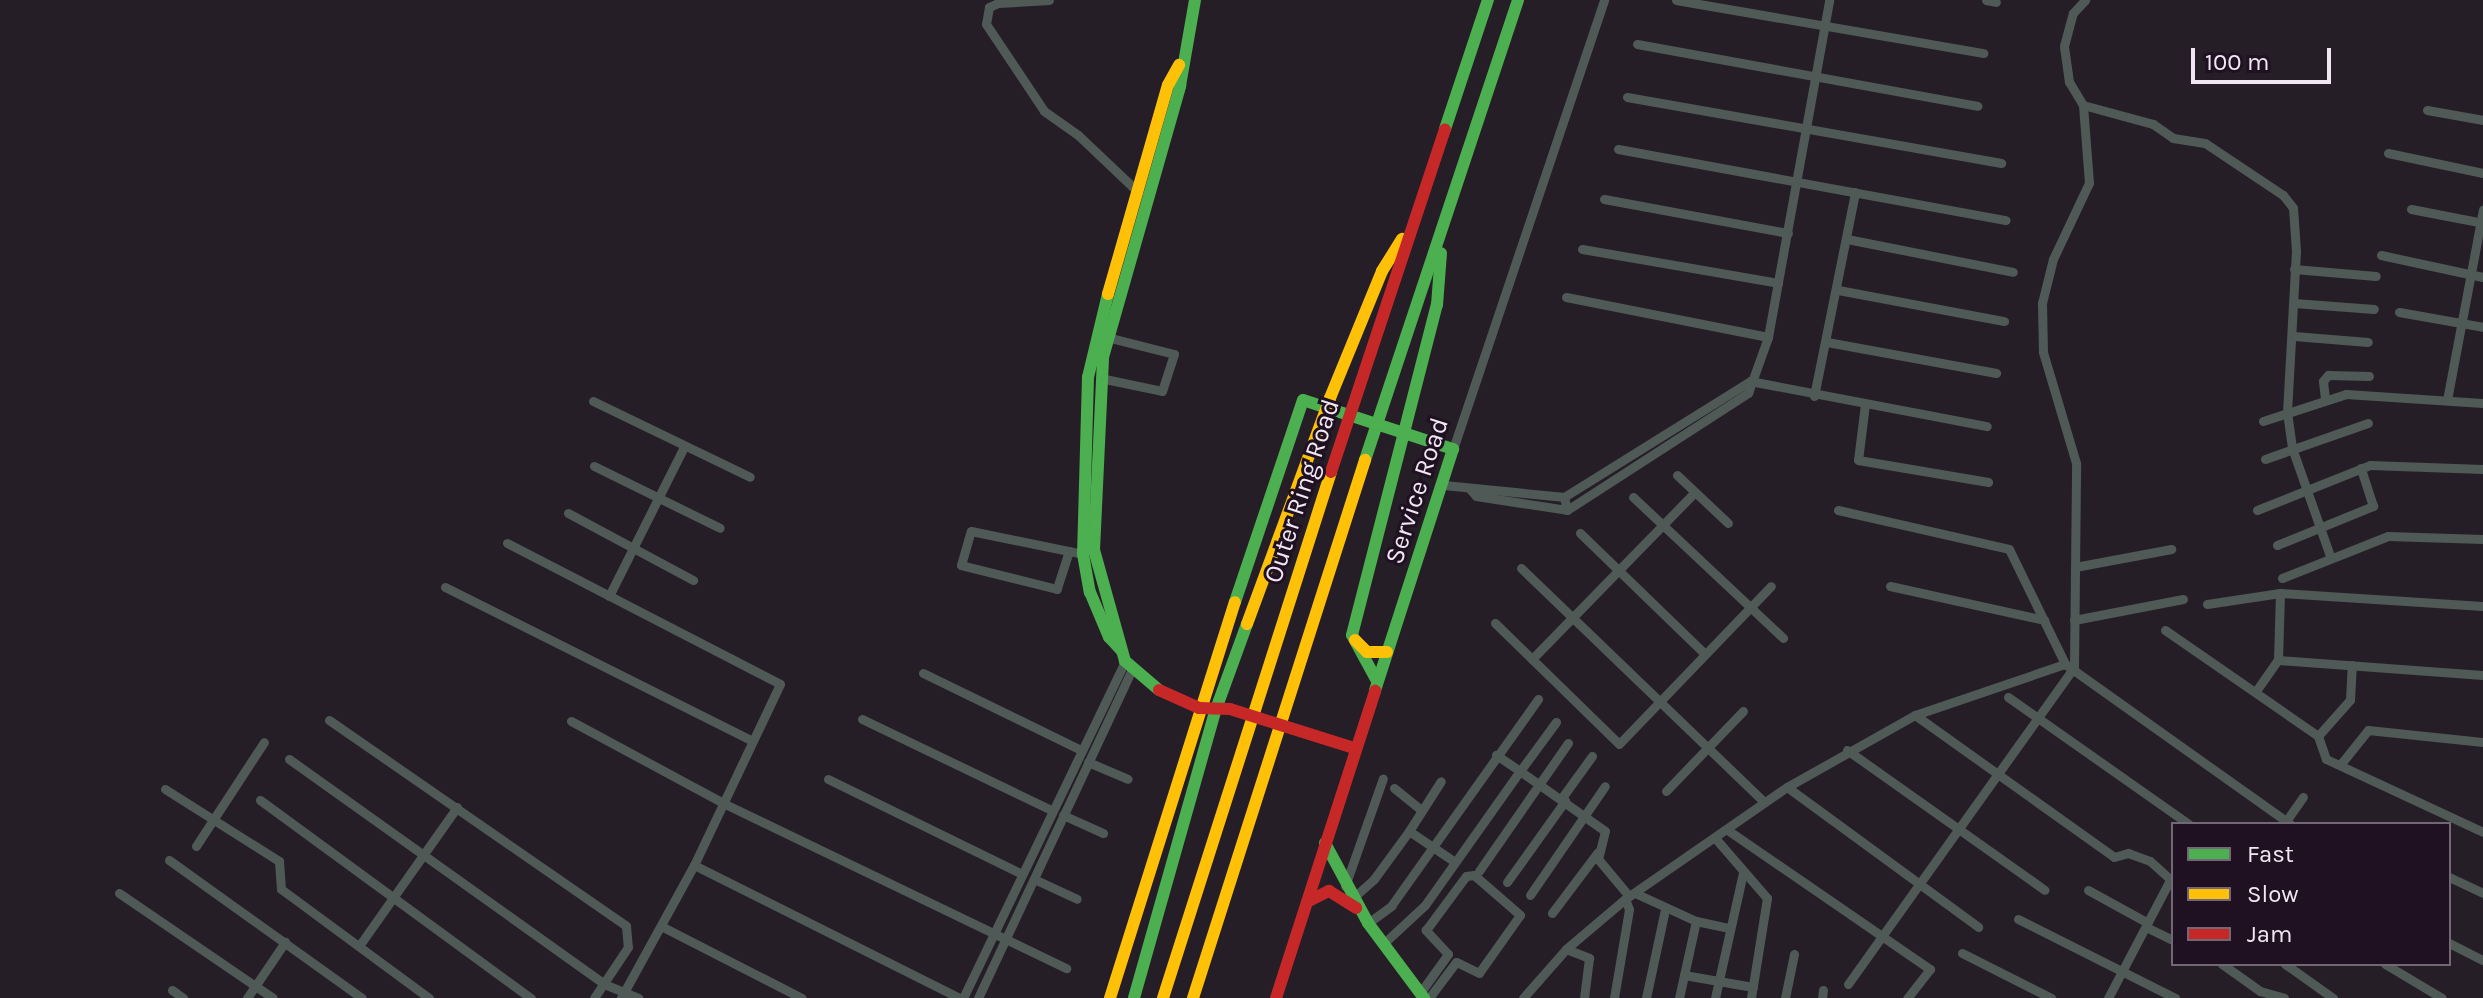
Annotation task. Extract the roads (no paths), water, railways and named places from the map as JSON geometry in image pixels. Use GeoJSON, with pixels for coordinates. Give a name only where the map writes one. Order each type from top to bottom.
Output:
{"type":"FeatureCollection","features":[{"type":"Feature","properties":{"kind":"main road"},"geometry":{"type":"LineString","coordinates":[[1126,661],[1094,550],[1100,378],[1107,337],[1180,86],[1181,62],[1195,0]]}},
{"type":"Feature","properties":{"kind":"main road","name":"Outer Ring Road"},"geometry":{"type":"LineString","coordinates":[[1163,998],[1254,704],[1488,0]]}},
{"type":"Feature","properties":{"kind":"main road","name":"Outer Ring Road"},"geometry":{"type":"LineString","coordinates":[[1193,998],[1281,713],[1518,0]]}},
{"type":"Feature","properties":{"kind":"main road"},"geometry":{"type":"LineString","coordinates":[[1181,62],[1168,85],[1093,346],[1085,423],[1084,557],[1090,592],[1109,637],[1126,661],[1199,708],[1216,709],[1354,748]]}},
{"type":"Feature","properties":{"kind":"main road"},"geometry":{"type":"LineString","coordinates":[[1134,998],[1216,709],[1329,400],[1382,271],[1416,218]]}},
{"type":"Feature","properties":{"kind":"main road"},"geometry":{"type":"LineString","coordinates":[[1377,681],[1352,635],[1437,305],[1444,225]]}},
{"type":"Feature","properties":{"kind":"main road"},"geometry":{"type":"LineString","coordinates":[[1110,998],[1199,708],[1303,400],[1453,449]]}},
{"type":"Feature","properties":{"kind":"main road","name":"Service Road"},"geometry":{"type":"LineString","coordinates":[[1276,998],[1354,748],[1444,485],[1453,449]]}},
{"type":"Feature","properties":{"kind":"main road"},"geometry":{"type":"LineString","coordinates":[[1352,635],[1367,652],[1387,652]]}},
{"type":"Feature","properties":{"kind":"main road"},"geometry":{"type":"LineString","coordinates":[[1325,843],[1345,886],[1365,918],[1424,996]]}},
{"type":"Feature","properties":{"kind":"main road"},"geometry":{"type":"LineString","coordinates":[[1305,903],[1329,891],[1365,918]]}},
{"type":"Feature","properties":{"kind":"street"},"geometry":{"type":"LineString","coordinates":[[1049,0],[998,3],[989,7],[986,24],[1044,111],[1078,135],[1138,192]]}},
{"type":"Feature","properties":{"kind":"street","name":"Service Road"},"geometry":{"type":"LineString","coordinates":[[1453,449],[1604,0]]}},
{"type":"Feature","properties":{"kind":"street"},"geometry":{"type":"LineString","coordinates":[[1676,0],[1983,53]]}},
{"type":"Feature","properties":{"kind":"street"},"geometry":{"type":"LineString","coordinates":[[1470,489],[1476,496],[1567,510],[1748,393],[1768,337],[1829,0]]}},
{"type":"Feature","properties":{"kind":"street"},"geometry":{"type":"LineString","coordinates":[[1848,984],[2040,717],[2069,666],[2074,620],[2076,463],[2043,352],[2042,303],[2053,259],[2089,183],[2083,105],[2069,82],[2064,46],[2073,13],[2085,0]]}},
{"type":"Feature","properties":{"kind":"street"},"geometry":{"type":"LineString","coordinates":[[1637,44],[1977,106]]}},
{"type":"Feature","properties":{"kind":"street"},"geometry":{"type":"LineString","coordinates":[[1627,97],[2001,163]]}},
{"type":"Feature","properties":{"kind":"street"},"geometry":{"type":"LineString","coordinates":[[2083,105],[2153,124],[2173,138],[2205,143],[2283,195],[2293,208],[2294,336],[2287,412],[2292,448],[2330,556]]}},
{"type":"Feature","properties":{"kind":"street"},"geometry":{"type":"LineString","coordinates":[[2427,110],[2483,120]]}},
{"type":"Feature","properties":{"kind":"street"},"geometry":{"type":"LineString","coordinates":[[1618,149],[2006,220]]}},
{"type":"Feature","properties":{"kind":"street"},"geometry":{"type":"LineString","coordinates":[[2388,153],[2483,173]]}},
{"type":"Feature","properties":{"kind":"street"},"geometry":{"type":"LineString","coordinates":[[1814,396],[1838,290],[1855,192]]}},
{"type":"Feature","properties":{"kind":"street"},"geometry":{"type":"LineString","coordinates":[[1604,199],[1788,233]]}},
{"type":"Feature","properties":{"kind":"street"},"geometry":{"type":"LineString","coordinates":[[2411,209],[2482,223]]}},
{"type":"Feature","properties":{"kind":"street"},"geometry":{"type":"LineString","coordinates":[[2447,400],[2483,209]]}},
{"type":"Feature","properties":{"kind":"street"},"geometry":{"type":"LineString","coordinates":[[1847,239],[2013,272]]}},
{"type":"Feature","properties":{"kind":"street"},"geometry":{"type":"LineString","coordinates":[[1582,249],[1778,283]]}},
{"type":"Feature","properties":{"kind":"street"},"geometry":{"type":"LineString","coordinates":[[2381,255],[2483,277]]}},
{"type":"Feature","properties":{"kind":"street"},"geometry":{"type":"LineString","coordinates":[[2294,269],[2376,276]]}},
{"type":"Feature","properties":{"kind":"street"},"geometry":{"type":"LineString","coordinates":[[1838,290],[2004,321]]}},
{"type":"Feature","properties":{"kind":"street"},"geometry":{"type":"LineString","coordinates":[[1566,297],[1768,337]]}},
{"type":"Feature","properties":{"kind":"street"},"geometry":{"type":"LineString","coordinates":[[2294,303],[2374,309]]}},
{"type":"Feature","properties":{"kind":"street"},"geometry":{"type":"LineString","coordinates":[[2399,312],[2483,327]]}},
{"type":"Feature","properties":{"kind":"street"},"geometry":{"type":"LineString","coordinates":[[2294,336],[2368,342]]}},
{"type":"Feature","properties":{"kind":"street"},"geometry":{"type":"LineString","coordinates":[[1100,378],[1162,391],[1174,354],[1107,337]]}},
{"type":"Feature","properties":{"kind":"street"},"geometry":{"type":"LineString","coordinates":[[1827,342],[1996,373]]}},
{"type":"Feature","properties":{"kind":"street"},"geometry":{"type":"LineString","coordinates":[[2325,398],[2323,381],[2328,375],[2369,376]]}},
{"type":"Feature","properties":{"kind":"street"},"geometry":{"type":"LineString","coordinates":[[1444,485],[1470,489],[1479,485],[1564,497],[1750,381],[1814,396],[1987,426]]}},
{"type":"Feature","properties":{"kind":"street"},"geometry":{"type":"LineString","coordinates":[[2263,421],[2325,398],[2368,393],[2483,403]]}},
{"type":"Feature","properties":{"kind":"street"},"geometry":{"type":"LineString","coordinates":[[593,401],[750,477]]}},
{"type":"Feature","properties":{"kind":"street"},"geometry":{"type":"LineString","coordinates":[[1865,404],[1856,458],[1988,482]]}},
{"type":"Feature","properties":{"kind":"street"},"geometry":{"type":"LineString","coordinates":[[1684,421],[1691,432]]}},
{"type":"Feature","properties":{"kind":"street"},"geometry":{"type":"LineString","coordinates":[[2265,459],[2368,423]]}},
{"type":"Feature","properties":{"kind":"street"},"geometry":{"type":"LineString","coordinates":[[609,596],[684,447]]}},
{"type":"Feature","properties":{"kind":"street"},"geometry":{"type":"LineString","coordinates":[[594,466],[720,528]]}},
{"type":"Feature","properties":{"kind":"street"},"geometry":{"type":"LineString","coordinates":[[2277,545],[2375,504],[2361,468]]}},
{"type":"Feature","properties":{"kind":"street"},"geometry":{"type":"LineString","coordinates":[[2257,510],[2361,468],[2483,469]]}},
{"type":"Feature","properties":{"kind":"street"},"geometry":{"type":"LineString","coordinates":[[1677,475],[1728,523]]}},
{"type":"Feature","properties":{"kind":"street"},"geometry":{"type":"LineString","coordinates":[[1532,659],[1695,492]]}},
{"type":"Feature","properties":{"kind":"street"},"geometry":{"type":"LineString","coordinates":[[1564,497],[1567,510]]}},
{"type":"Feature","properties":{"kind":"street"},"geometry":{"type":"LineString","coordinates":[[1633,497],[1783,638]]}},
{"type":"Feature","properties":{"kind":"street"},"geometry":{"type":"LineString","coordinates":[[1838,510],[2009,549],[2069,666],[2286,822]]}},
{"type":"Feature","properties":{"kind":"street"},"geometry":{"type":"LineString","coordinates":[[568,513],[693,580]]}},
{"type":"Feature","properties":{"kind":"street"},"geometry":{"type":"LineString","coordinates":[[1069,551],[1061,586],[1055,589],[966,570],[961,562],[971,531],[1069,551],[1084,557]]}},
{"type":"Feature","properties":{"kind":"street"},"geometry":{"type":"LineString","coordinates":[[1580,533],[1705,654]]}},
{"type":"Feature","properties":{"kind":"street"},"geometry":{"type":"LineString","coordinates":[[2282,578],[2330,556],[2388,536],[2483,539]]}},
{"type":"Feature","properties":{"kind":"street"},"geometry":{"type":"LineString","coordinates":[[507,543],[780,684],[694,865],[623,995]]}},
{"type":"Feature","properties":{"kind":"street"},"geometry":{"type":"LineString","coordinates":[[2075,567],[2171,549]]}},
{"type":"Feature","properties":{"kind":"street"},"geometry":{"type":"LineString","coordinates":[[1066,566],[1084,557]]}},
{"type":"Feature","properties":{"kind":"street"},"geometry":{"type":"LineString","coordinates":[[1521,568],[1764,802]]}},
{"type":"Feature","properties":{"kind":"street"},"geometry":{"type":"LineString","coordinates":[[1495,623],[1619,744],[1771,586]]}},
{"type":"Feature","properties":{"kind":"street"},"geometry":{"type":"LineString","coordinates":[[1890,586],[2044,620]]}},
{"type":"Feature","properties":{"kind":"street"},"geometry":{"type":"LineString","coordinates":[[445,587],[752,741]]}},
{"type":"Feature","properties":{"kind":"street"},"geometry":{"type":"LineString","coordinates":[[2207,604],[2280,593],[2483,606]]}},
{"type":"Feature","properties":{"kind":"street"},"geometry":{"type":"LineString","coordinates":[[2256,691],[2278,660],[2280,593]]}},
{"type":"Feature","properties":{"kind":"street"},"geometry":{"type":"LineString","coordinates":[[2074,620],[2183,599]]}},
{"type":"Feature","properties":{"kind":"street"},"geometry":{"type":"LineString","coordinates":[[2165,630],[2318,736],[2326,759],[2483,832]]}},
{"type":"Feature","properties":{"kind":"street"},"geometry":{"type":"LineString","coordinates":[[2278,660],[2483,675]]}},
{"type":"Feature","properties":{"kind":"street"},"geometry":{"type":"LineString","coordinates":[[694,865],[962,998],[1079,749],[1126,661]]}},
{"type":"Feature","properties":{"kind":"street"},"geometry":{"type":"LineString","coordinates":[[978,998],[1088,762],[1126,661]]}},
{"type":"Feature","properties":{"kind":"street"},"geometry":{"type":"LineString","coordinates":[[2318,736],[2350,700],[2352,665]]}},
{"type":"Feature","properties":{"kind":"street"},"geometry":{"type":"LineString","coordinates":[[1523,998],[1566,949],[1630,896],[1729,831],[1764,802],[1847,750],[1915,715],[2069,666]]}},
{"type":"Feature","properties":{"kind":"street"},"geometry":{"type":"LineString","coordinates":[[923,673],[1079,749]]}},
{"type":"Feature","properties":{"kind":"street"},"geometry":{"type":"LineString","coordinates":[[2008,697],[2186,822]]}},
{"type":"Feature","properties":{"kind":"street"},"geometry":{"type":"LineString","coordinates":[[1365,918],[1391,906],[1538,699]]}},
{"type":"Feature","properties":{"kind":"street"},"geometry":{"type":"LineString","coordinates":[[1666,791],[1743,711]]}},
{"type":"Feature","properties":{"kind":"street"},"geometry":{"type":"LineString","coordinates":[[1915,715],[2114,857],[2128,853],[2150,861],[2171,880]]}},
{"type":"Feature","properties":{"kind":"street"},"geometry":{"type":"LineString","coordinates":[[862,719],[1051,810]]}},
{"type":"Feature","properties":{"kind":"street"},"geometry":{"type":"LineString","coordinates":[[329,720],[626,926],[628,947],[594,998]]}},
{"type":"Feature","properties":{"kind":"street"},"geometry":{"type":"LineString","coordinates":[[571,721],[723,803],[993,937],[1066,968]]}},
{"type":"Feature","properties":{"kind":"street"},"geometry":{"type":"LineString","coordinates":[[1383,944],[1425,905],[1556,722]]}},
{"type":"Feature","properties":{"kind":"street"},"geometry":{"type":"LineString","coordinates":[[2340,765],[2368,730],[2483,742]]}},
{"type":"Feature","properties":{"kind":"street"},"geometry":{"type":"LineString","coordinates":[[196,846],[264,742]]}},
{"type":"Feature","properties":{"kind":"street"},"geometry":{"type":"LineString","coordinates":[[1479,871],[1568,743]]}},
{"type":"Feature","properties":{"kind":"street"},"geometry":{"type":"LineString","coordinates":[[1847,750],[2045,890]]}},
{"type":"Feature","properties":{"kind":"street"},"geometry":{"type":"LineString","coordinates":[[1496,755],[1605,831],[1598,859],[1630,896],[1696,921],[1728,928]]}},
{"type":"Feature","properties":{"kind":"street"},"geometry":{"type":"LineString","coordinates":[[1507,882],[1592,756]]}},
{"type":"Feature","properties":{"kind":"street"},"geometry":{"type":"LineString","coordinates":[[289,759],[425,853],[604,984],[623,995],[638,998]]}},
{"type":"Feature","properties":{"kind":"street"},"geometry":{"type":"LineString","coordinates":[[1088,762],[1128,779]]}},
{"type":"Feature","properties":{"kind":"street"},"geometry":{"type":"LineString","coordinates":[[1345,886],[1383,778]]}},
{"type":"Feature","properties":{"kind":"street"},"geometry":{"type":"LineString","coordinates":[[828,779],[1022,874]]}},
{"type":"Feature","properties":{"kind":"street"},"geometry":{"type":"LineString","coordinates":[[1353,898],[1374,879],[1441,781]]}},
{"type":"Feature","properties":{"kind":"street"},"geometry":{"type":"LineString","coordinates":[[1530,895],[1605,786]]}},
{"type":"Feature","properties":{"kind":"street"},"geometry":{"type":"LineString","coordinates":[[1787,787],[1978,927]]}},
{"type":"Feature","properties":{"kind":"street"},"geometry":{"type":"LineString","coordinates":[[1394,788],[1421,810]]}},
{"type":"Feature","properties":{"kind":"street"},"geometry":{"type":"LineString","coordinates":[[165,789],[279,861],[281,889],[429,998]]}},
{"type":"Feature","properties":{"kind":"street"},"geometry":{"type":"LineString","coordinates":[[2288,822],[2303,797]]}},
{"type":"Feature","properties":{"kind":"street"},"geometry":{"type":"LineString","coordinates":[[260,800],[531,998]]}},
{"type":"Feature","properties":{"kind":"street"},"geometry":{"type":"LineString","coordinates":[[359,946],[457,807]]}},
{"type":"Feature","properties":{"kind":"street"},"geometry":{"type":"LineString","coordinates":[[1063,815],[1103,833]]}},
{"type":"Feature","properties":{"kind":"street"},"geometry":{"type":"LineString","coordinates":[[1409,831],[1455,862]]}},
{"type":"Feature","properties":{"kind":"street"},"geometry":{"type":"LineString","coordinates":[[1729,831],[1881,939],[1930,969],[1907,998]]}},
{"type":"Feature","properties":{"kind":"street"},"geometry":{"type":"LineString","coordinates":[[1684,975],[1718,981],[1752,993],[1767,898],[1716,839]]}},
{"type":"Feature","properties":{"kind":"street"},"geometry":{"type":"LineString","coordinates":[[1552,913],[1600,850]]}},
{"type":"Feature","properties":{"kind":"street"},"geometry":{"type":"LineString","coordinates":[[169,860],[362,998]]}},
{"type":"Feature","properties":{"kind":"street"},"geometry":{"type":"LineString","coordinates":[[1715,998],[1728,928],[1743,873]]}},
{"type":"Feature","properties":{"kind":"street"},"geometry":{"type":"LineString","coordinates":[[1474,875],[1520,915],[1481,971],[1456,962],[1424,996],[1448,954],[1426,930],[1466,876],[1474,875]]}},
{"type":"Feature","properties":{"kind":"street"},"geometry":{"type":"LineString","coordinates":[[2451,878],[2483,893]]}},
{"type":"Feature","properties":{"kind":"street"},"geometry":{"type":"LineString","coordinates":[[1034,879],[1077,899]]}},
{"type":"Feature","properties":{"kind":"street"},"geometry":{"type":"LineString","coordinates":[[2108,998],[2171,883]]}},
{"type":"Feature","properties":{"kind":"street"},"geometry":{"type":"LineString","coordinates":[[2088,890],[2171,939]]}},
{"type":"Feature","properties":{"kind":"street"},"geometry":{"type":"LineString","coordinates":[[119,893],[273,998]]}},
{"type":"Feature","properties":{"kind":"street"},"geometry":{"type":"LineString","coordinates":[[1614,998],[1630,896]]}},
{"type":"Feature","properties":{"kind":"street"},"geometry":{"type":"LineString","coordinates":[[1646,998],[1665,909]]}},
{"type":"Feature","properties":{"kind":"street"},"geometry":{"type":"LineString","coordinates":[[2018,919],[2175,998]]}},
{"type":"Feature","properties":{"kind":"street"},"geometry":{"type":"LineString","coordinates":[[1679,998],[1696,921]]}},
{"type":"Feature","properties":{"kind":"street"},"geometry":{"type":"LineString","coordinates":[[661,926],[802,998]]}},
{"type":"Feature","properties":{"kind":"street"},"geometry":{"type":"LineString","coordinates":[[247,998],[285,942]]}},
{"type":"Feature","properties":{"kind":"street"},"geometry":{"type":"LineString","coordinates":[[2451,944],[2483,960]]}},
{"type":"Feature","properties":{"kind":"street"},"geometry":{"type":"LineString","coordinates":[[1566,949],[1589,958],[1584,998]]}},
{"type":"Feature","properties":{"kind":"street"},"geometry":{"type":"LineString","coordinates":[[1962,953],[2051,998]]}},
{"type":"Feature","properties":{"kind":"street"},"geometry":{"type":"LineString","coordinates":[[1785,998],[1794,954]]}},
{"type":"Feature","properties":{"kind":"street"},"geometry":{"type":"LineString","coordinates":[[2225,966],[2260,991],[2284,998]]}},
{"type":"Feature","properties":{"kind":"street"},"geometry":{"type":"LineString","coordinates":[[2288,966],[2333,998]]}},
{"type":"Feature","properties":{"kind":"street"},"geometry":{"type":"LineString","coordinates":[[2388,966],[2442,998]]}},
{"type":"Feature","properties":{"kind":"street"},"geometry":{"type":"LineString","coordinates":[[172,990],[183,998]]}}]}
